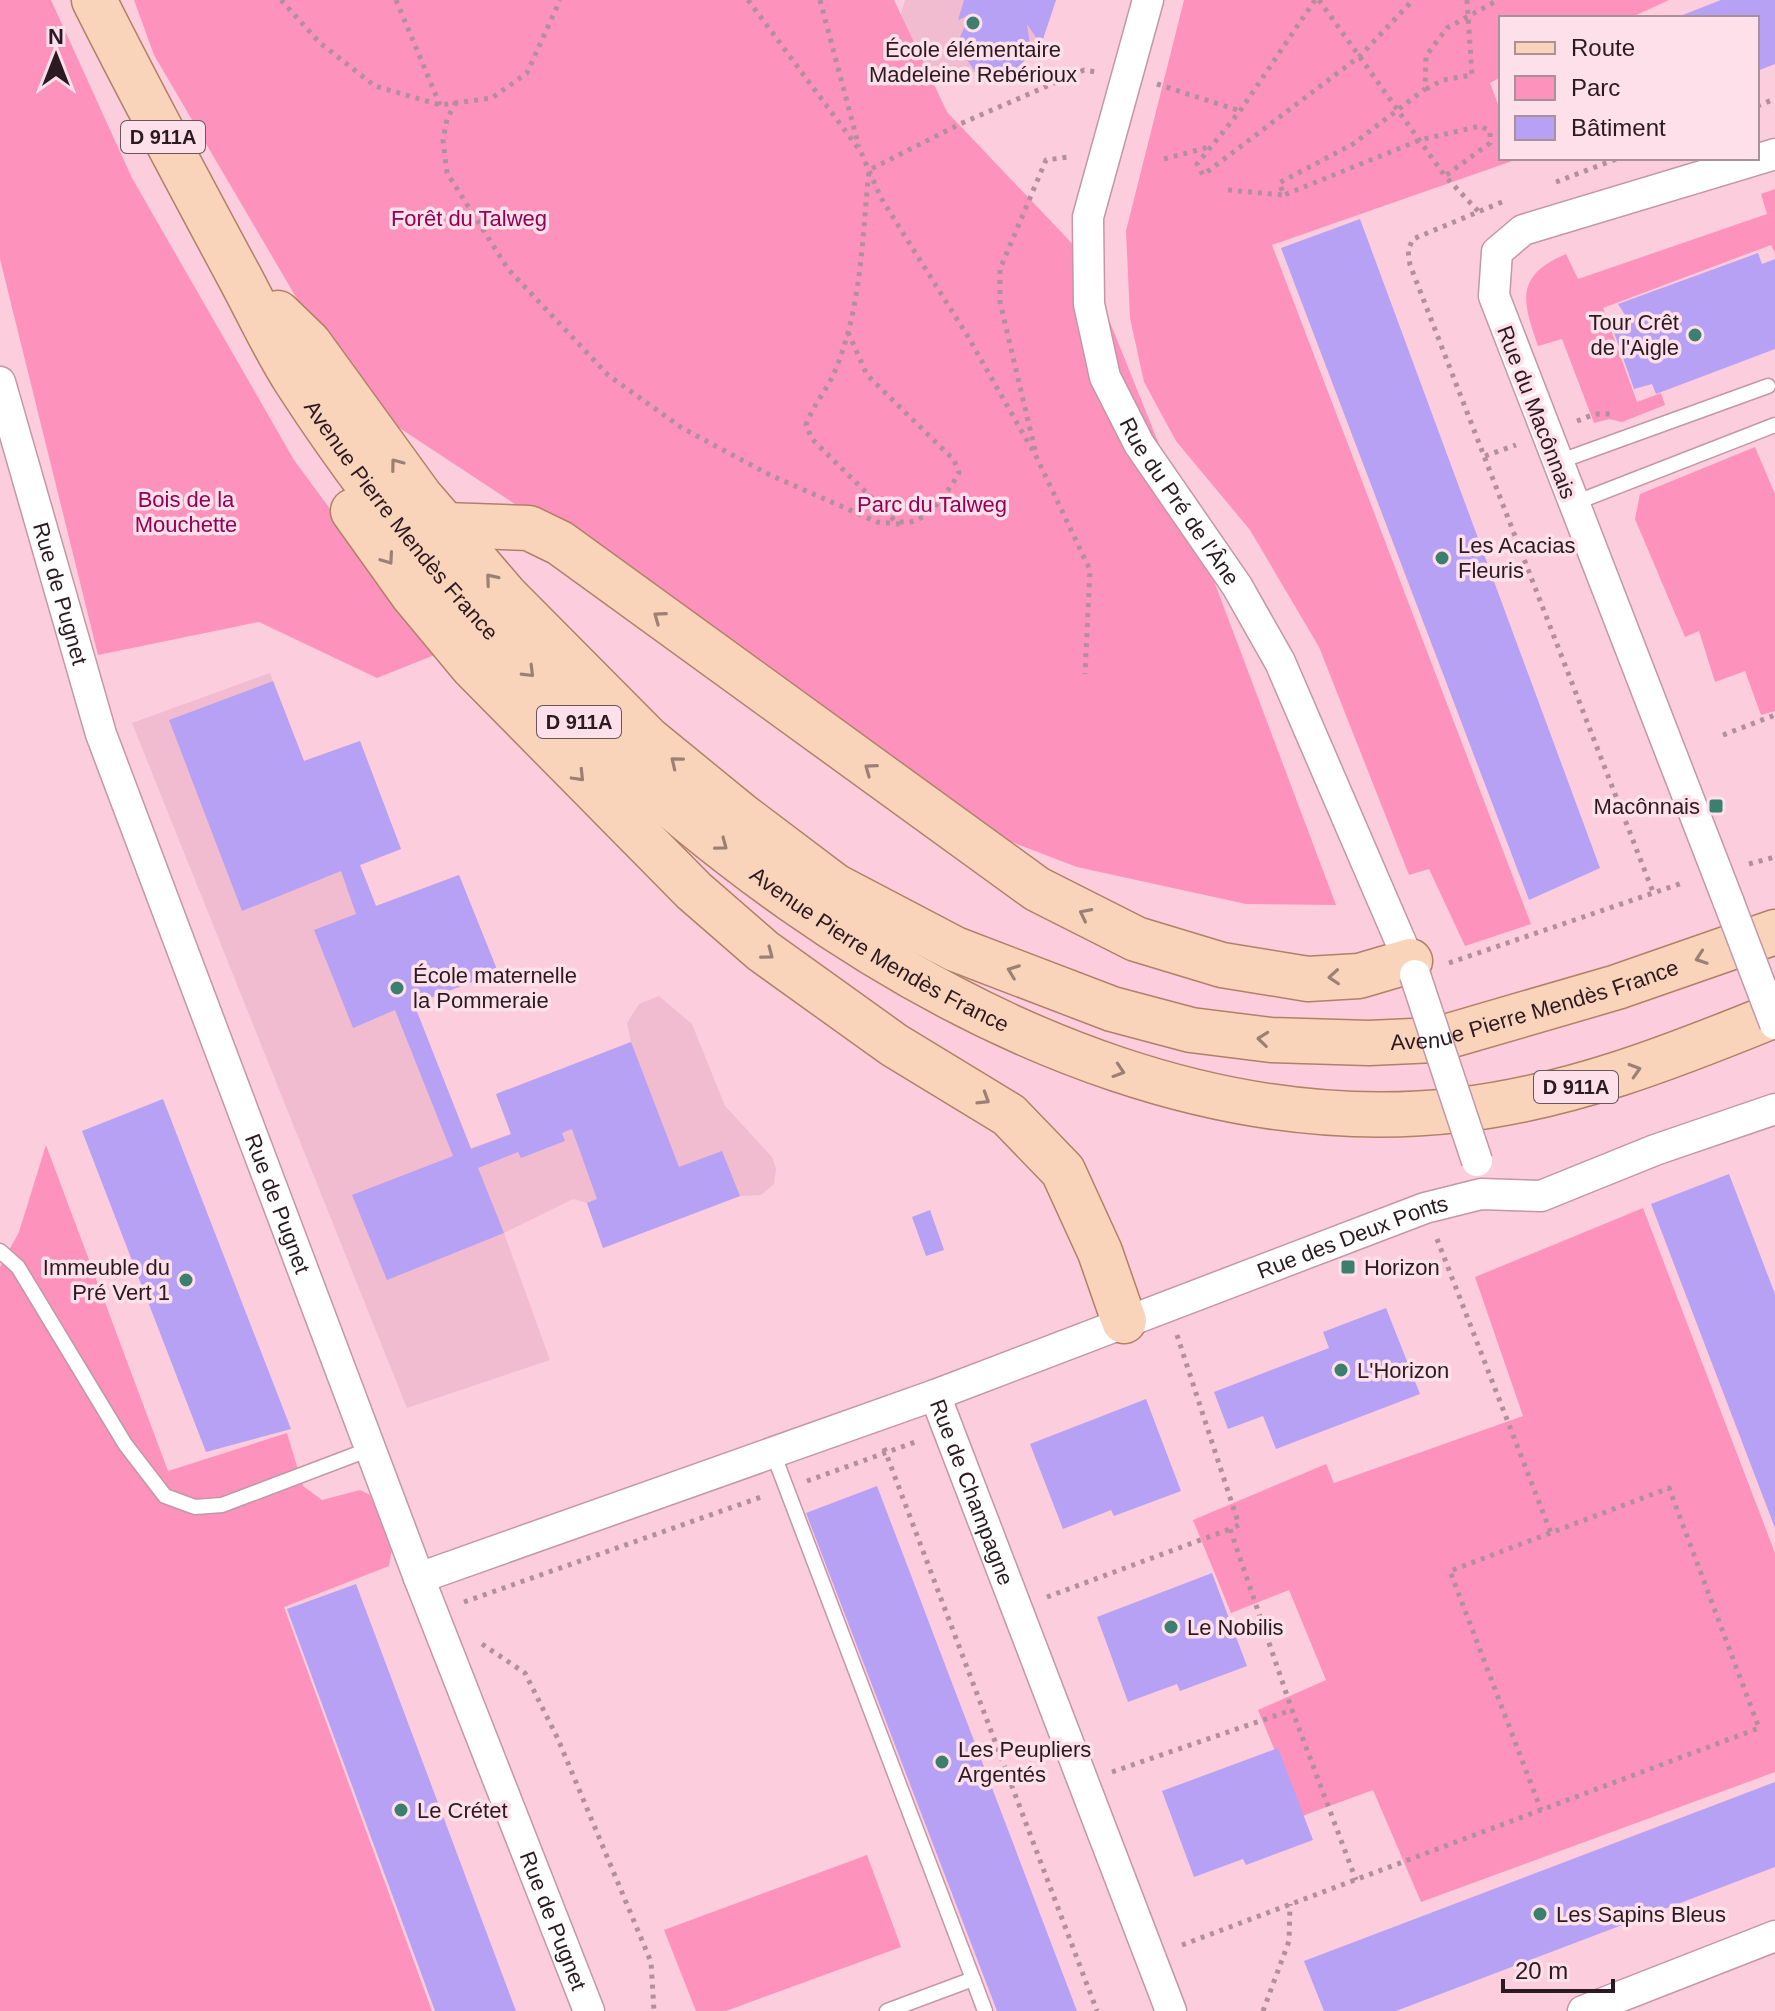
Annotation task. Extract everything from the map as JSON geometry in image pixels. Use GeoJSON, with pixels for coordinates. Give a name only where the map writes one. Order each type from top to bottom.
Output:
{"type":"FeatureCollection","features":[{"type":"Feature","properties":{"kind":"main road","name":"Avenue Pierre Mendès France"},"geometry":{"type":"LineString","coordinates":[[94,0],[163,137],[294,378],[390,515],[499,641],[596,740],[673,808],[822,920],[952,999],[1032,1038],[1118,1071],[1253,1105],[1317,1113],[1455,1111],[1525,1100],[1659,1062],[1775,1015]]}},
{"type":"Feature","properties":{"kind":"main road","name":"Avenue Pierre Mendès France"},"geometry":{"type":"LineString","coordinates":[[237,271],[309,343],[445,525],[506,596],[648,739],[835,886],[955,949],[1112,1009],[1191,1030],[1271,1040],[1435,1040],[1617,987],[1775,932]]}},
{"type":"Feature","properties":{"kind":"main road"},"geometry":{"type":"LineString","coordinates":[[237,271],[269,391],[413,595],[472,666],[649,847],[763,951],[894,1045],[1009,1115],[1063,1171],[1100,1252],[1124,1321]]}},
{"type":"Feature","properties":{"kind":"main road"},"geometry":{"type":"LineString","coordinates":[[445,525],[529,528],[560,543],[1037,889],[1136,939],[1222,965],[1308,979],[1420,968]]}},
{"type":"Feature","properties":{"kind":"street","name":"Rue du Pré de l'Âne"},"geometry":{"type":"LineString","coordinates":[[1148,0],[1088,217],[1089,304],[1105,377],[1139,444],[1237,586],[1280,662],[1420,968],[1477,1161],[1481,1194]]}},
{"type":"Feature","properties":{"kind":"street","name":"Rue du Macônnais"},"geometry":{"type":"LineString","coordinates":[[1755,160],[1523,230],[1497,252],[1494,296],[1572,504],[1719,871],[1775,1024]]}},
{"type":"Feature","properties":{"kind":"street","name":"Rue de Pugnet"},"geometry":{"type":"LineString","coordinates":[[0,384],[101,734],[419,1578],[589,2011]]}},
{"type":"Feature","properties":{"kind":"street","name":"Rue des Deux Ponts"},"geometry":{"type":"LineString","coordinates":[[935,1395],[1425,1208],[1481,1194],[1541,1196],[1655,1150],[1775,1109]]}},
{"type":"Feature","properties":{"kind":"street","name":"Rue de Champagne"},"geometry":{"type":"LineString","coordinates":[[419,1578],[935,1395],[1171,2011]]}},
{"type":"Feature","properties":{"kind":"street"},"geometry":{"type":"LineString","coordinates":[[1583,2011],[1775,1936]]}},
{"type":"Feature","properties":{"kind":"lane"},"geometry":{"type":"LineString","coordinates":[[1556,463],[1768,386]]}},
{"type":"Feature","properties":{"kind":"lane"},"geometry":{"type":"LineString","coordinates":[[1572,504],[1775,425]]}},
{"type":"Feature","properties":{"kind":"lane"},"geometry":{"type":"LineString","coordinates":[[0,1251],[18,1267],[125,1444],[165,1496],[195,1507],[222,1505],[370,1449]]}},
{"type":"Feature","properties":{"kind":"lane"},"geometry":{"type":"LineString","coordinates":[[773,1453],[985,2011]]}},
{"type":"Feature","properties":{"kind":"lane"},"geometry":{"type":"LineString","coordinates":[[887,2011],[973,1979]]}},
{"type":"Feature","properties":{"kind":"path"},"geometry":{"type":"LineString","coordinates":[[281,0],[320,43],[375,86],[440,105],[492,98],[527,73],[560,0]]}},
{"type":"Feature","properties":{"kind":"path"},"geometry":{"type":"LineString","coordinates":[[396,0],[440,105]]}},
{"type":"Feature","properties":{"kind":"path"},"geometry":{"type":"LineString","coordinates":[[748,0],[861,152]]}},
{"type":"Feature","properties":{"kind":"path"},"geometry":{"type":"LineString","coordinates":[[820,0],[861,152],[881,198],[967,335],[1037,458],[1090,570],[1085,674]]}},
{"type":"Feature","properties":{"kind":"path"},"geometry":{"type":"LineString","coordinates":[[1413,0],[1360,56],[1203,175],[1197,164],[1240,111],[1317,0],[1324,7],[1360,56],[1399,108],[1445,176],[1478,211]]}},
{"type":"Feature","properties":{"kind":"path"},"geometry":{"type":"LineString","coordinates":[[1324,7],[1331,0]]}},
{"type":"Feature","properties":{"kind":"path"},"geometry":{"type":"LineString","coordinates":[[1284,195],[1279,183],[1353,144],[1425,89],[1443,80],[1472,75],[1467,0]]}},
{"type":"Feature","properties":{"kind":"path"},"geometry":{"type":"LineString","coordinates":[[1425,89],[1426,56],[1447,28],[1498,0]]}},
{"type":"Feature","properties":{"kind":"path"},"geometry":{"type":"LineString","coordinates":[[869,170],[1084,70],[1128,75],[1240,111]]}},
{"type":"Feature","properties":{"kind":"path"},"geometry":{"type":"LineString","coordinates":[[456,102],[447,119],[443,140],[447,173],[508,269],[608,375],[682,428],[770,475],[877,522],[905,525],[918,522],[959,473],[954,460],[867,375],[848,332]]}},
{"type":"Feature","properties":{"kind":"path"},"geometry":{"type":"LineString","coordinates":[[1228,190],[1284,195],[1420,140],[1480,126],[1490,131],[1490,143],[1445,176]]}},
{"type":"Feature","properties":{"kind":"path"},"geometry":{"type":"LineString","coordinates":[[1164,159],[1209,147]]}},
{"type":"Feature","properties":{"kind":"path"},"geometry":{"type":"LineString","coordinates":[[1037,458],[1000,302],[1000,269],[1046,160],[1106,152]]}},
{"type":"Feature","properties":{"kind":"path"},"geometry":{"type":"LineString","coordinates":[[1548,185],[1614,160]]}},
{"type":"Feature","properties":{"kind":"path"},"geometry":{"type":"LineString","coordinates":[[869,170],[860,278],[848,332],[834,374],[816,399],[806,425],[812,439],[894,520],[905,525]]}},
{"type":"Feature","properties":{"kind":"path"},"geometry":{"type":"LineString","coordinates":[[1506,201],[1413,239],[1408,250],[1410,265],[1653,892]]}},
{"type":"Feature","properties":{"kind":"path"},"geometry":{"type":"LineString","coordinates":[[1723,735],[1775,715]]}},
{"type":"Feature","properties":{"kind":"path"},"geometry":{"type":"LineString","coordinates":[[1420,968],[1719,871]]}},
{"type":"Feature","properties":{"kind":"path"},"geometry":{"type":"LineString","coordinates":[[1425,1208],[1551,1533]]}},
{"type":"Feature","properties":{"kind":"path"},"geometry":{"type":"LineString","coordinates":[[1015,1608],[1239,1525],[1187,1371],[1169,1305]]}},
{"type":"Feature","properties":{"kind":"path"},"geometry":{"type":"LineString","coordinates":[[873,1417],[1097,2011]]}},
{"type":"Feature","properties":{"kind":"path"},"geometry":{"type":"LineString","coordinates":[[435,1619],[948,1430]]}},
{"type":"Feature","properties":{"kind":"path"},"geometry":{"type":"LineString","coordinates":[[1151,1957],[1759,1728],[1669,1488],[1450,1571],[1541,1810]]}},
{"type":"Feature","properties":{"kind":"path"},"geometry":{"type":"LineString","coordinates":[[1230,1529],[1292,1710],[1356,1880]]}},
{"type":"Feature","properties":{"kind":"path"},"geometry":{"type":"LineString","coordinates":[[435,1619],[505,1657],[525,1673],[558,1739],[651,1962],[654,2011]]}},
{"type":"Feature","properties":{"kind":"path"},"geometry":{"type":"LineString","coordinates":[[1085,1781],[1292,1710]]}},
{"type":"Feature","properties":{"kind":"path"},"geometry":{"type":"LineString","coordinates":[[1263,2011],[1289,1941],[1290,1904]]}},
{"type":"Feature","properties":{"kind":"shaded area","name":"École élémentaire Madeleine Rebérioux"},"geometry":{"type":"Polygon","coordinates":[[[905,0],[1056,0],[1041,45],[1015,70],[994,77],[951,67],[887,64],[905,0]]]}},
{"type":"Feature","properties":{"kind":"shaded area"},"geometry":{"type":"Polygon","coordinates":[[[270,673],[304,761],[360,741],[401,849],[360,865],[376,906],[459,875],[498,972],[414,1005],[471,1148],[511,1134],[496,1094],[631,1042],[627,1023],[639,1004],[659,996],[692,1024],[725,1106],[772,1157],[776,1168],[774,1184],[761,1195],[740,1196],[603,1248],[587,1203],[573,1199],[504,1233],[550,1360],[407,1408],[132,723],[270,673]]]}},
{"type":"Feature","properties":{"kind":"green space","name":"Bois de la Mouchette"},"geometry":{"type":"Polygon","coordinates":[[[0,0],[51,0],[132,178],[294,460],[437,654],[377,678],[259,622],[98,655],[0,259],[0,0]]]}},
{"type":"Feature","properties":{"kind":"green space","name":"Parc du Talweg"},"geometry":{"type":"Polygon","coordinates":[[[134,0],[894,0],[947,112],[1083,255],[1214,581],[1336,905],[1246,904],[1077,867],[998,837],[718,638],[401,429],[361,408],[154,55],[134,0]]]}},
{"type":"Feature","properties":{"kind":"green space"},"geometry":{"type":"Polygon","coordinates":[[[1184,0],[1669,0],[1634,16],[1499,16],[1499,78],[1490,83],[1499,107],[1499,160],[1515,160],[1272,245],[1531,924],[1465,946],[1429,869],[1409,875],[1319,647],[1250,530],[1176,441],[1144,382],[1130,318],[1126,231],[1184,0]]]}},
{"type":"Feature","properties":{"kind":"green space"},"geometry":{"type":"Polygon","coordinates":[[[1775,189],[1775,253],[1771,245],[1603,308],[1637,402],[1661,393],[1665,405],[1622,422],[1609,419],[1594,423],[1562,339],[1538,346],[1526,302],[1527,291],[1538,271],[1566,254],[1578,279],[1767,214],[1761,194],[1775,189]]]}},
{"type":"Feature","properties":{"kind":"green space"},"geometry":{"type":"Polygon","coordinates":[[[1755,447],[1775,494],[1775,711],[1761,715],[1745,671],[1715,682],[1699,631],[1685,637],[1635,519],[1640,494],[1755,447]]]}},
{"type":"Feature","properties":{"kind":"green space"},"geometry":{"type":"Polygon","coordinates":[[[46,1145],[168,1471],[287,1433],[303,1486],[322,1500],[360,1490],[370,1495],[392,1549],[389,1566],[284,1607],[432,2011],[0,2011],[0,1267],[19,1232],[46,1145]]]}},
{"type":"Feature","properties":{"kind":"green space"},"geometry":{"type":"Polygon","coordinates":[[[1643,1208],[1775,1553],[1775,1772],[1421,1902],[1373,1790],[1302,1816],[1258,1710],[1326,1680],[1289,1590],[1231,1613],[1193,1520],[1326,1464],[1334,1483],[1523,1416],[1475,1277],[1643,1208]]]}},
{"type":"Feature","properties":{"kind":"green space"},"geometry":{"type":"Polygon","coordinates":[[[867,1855],[901,1947],[726,2011],[696,2011],[664,1930],[867,1855]]]}},
{"type":"Feature","properties":{"kind":"building"},"geometry":{"type":"Polygon","coordinates":[[[964,0],[1056,0],[1041,45],[1027,24],[1030,45],[1023,63],[1006,75],[994,77],[975,71],[961,52],[959,39],[970,15],[958,20],[964,0]]]}},
{"type":"Feature","properties":{"kind":"building"},"geometry":{"type":"Polygon","coordinates":[[[1721,0],[1775,0],[1775,64],[1759,70],[1759,16],[1680,16],[1721,0]]]}},
{"type":"Feature","properties":{"kind":"building","name":"Les Acacias Fleuris"},"geometry":{"type":"Polygon","coordinates":[[[1360,219],[1600,868],[1529,900],[1281,248],[1360,219]]]}},
{"type":"Feature","properties":{"kind":"building","name":"Tour Crêt de l'Aigle"},"geometry":{"type":"Polygon","coordinates":[[[1758,253],[1762,264],[1775,259],[1775,349],[1656,394],[1652,384],[1634,389],[1610,321],[1625,315],[1618,304],[1758,253]]]}},
{"type":"Feature","properties":{"kind":"building","name":"École maternelle la Pommeraie"},"geometry":{"type":"Polygon","coordinates":[[[273,681],[304,761],[360,741],[401,849],[360,865],[376,906],[459,875],[498,972],[414,1004],[471,1149],[511,1134],[496,1094],[631,1042],[679,1167],[722,1151],[740,1196],[603,1248],[587,1203],[597,1199],[572,1129],[562,1133],[565,1141],[521,1158],[518,1152],[478,1168],[504,1233],[387,1280],[352,1195],[453,1156],[395,1010],[353,1028],[314,930],[356,914],[341,871],[242,911],[169,720],[273,681]]]}},
{"type":"Feature","properties":{"kind":"building","name":"Immeuble du Pré Vert 1"},"geometry":{"type":"Polygon","coordinates":[[[163,1099],[291,1429],[206,1452],[82,1131],[163,1099]]]}},
{"type":"Feature","properties":{"kind":"building"},"geometry":{"type":"Polygon","coordinates":[[[1729,1174],[1775,1294],[1775,1528],[1651,1204],[1729,1174]]]}},
{"type":"Feature","properties":{"kind":"building"},"geometry":{"type":"Polygon","coordinates":[[[930,1210],[944,1250],[926,1256],[912,1217],[930,1210]]]}},
{"type":"Feature","properties":{"kind":"building","name":"L'Horizon"},"geometry":{"type":"Polygon","coordinates":[[[1386,1308],[1420,1394],[1276,1449],[1263,1416],[1228,1429],[1214,1392],[1329,1348],[1323,1332],[1386,1308]]]}},
{"type":"Feature","properties":{"kind":"building"},"geometry":{"type":"Polygon","coordinates":[[[1146,1399],[1181,1491],[1114,1516],[1111,1510],[1063,1529],[1030,1444],[1146,1399]]]}},
{"type":"Feature","properties":{"kind":"building","name":"Les Peupliers Argentés"},"geometry":{"type":"Polygon","coordinates":[[[877,1486],[1077,2011],[997,2011],[806,1513],[877,1486]]]}},
{"type":"Feature","properties":{"kind":"building","name":"Le Nobilis"},"geometry":{"type":"Polygon","coordinates":[[[1212,1573],[1247,1666],[1180,1691],[1177,1684],[1128,1702],[1097,1617],[1212,1573]]]}},
{"type":"Feature","properties":{"kind":"building","name":"Le Crétet"},"geometry":{"type":"Polygon","coordinates":[[[356,1584],[516,2011],[435,2011],[287,1609],[356,1584]]]}},
{"type":"Feature","properties":{"kind":"building"},"geometry":{"type":"Polygon","coordinates":[[[1278,1748],[1313,1840],[1246,1865],[1243,1859],[1194,1877],[1162,1791],[1278,1748]]]}},
{"type":"Feature","properties":{"kind":"building","name":"Les Sapins Bleus"},"geometry":{"type":"Polygon","coordinates":[[[1775,1782],[1775,1867],[1396,2011],[1324,2011],[1304,1961],[1775,1782]]]}},
{"type":"Feature","properties":{"kind":"place","name":"École élémentaire Madeleine Rebérioux"},"geometry":{"type":"Point","coordinates":[973,23]}},
{"type":"Feature","properties":{"kind":"place","name":"Tour Crêt de l'Aigle"},"geometry":{"type":"Point","coordinates":[1695,335]}},
{"type":"Feature","properties":{"kind":"place","name":"Les Acacias Fleuris"},"geometry":{"type":"Point","coordinates":[1442,558]}},
{"type":"Feature","properties":{"kind":"place","name":"Macônnais"},"geometry":{"type":"Point","coordinates":[1716,806]}},
{"type":"Feature","properties":{"kind":"place","name":"École maternelle la Pommeraie"},"geometry":{"type":"Point","coordinates":[397,988]}},
{"type":"Feature","properties":{"kind":"place","name":"Horizon"},"geometry":{"type":"Point","coordinates":[1348,1267]}},
{"type":"Feature","properties":{"kind":"place","name":"Immeuble du Pré Vert 1"},"geometry":{"type":"Point","coordinates":[186,1280]}},
{"type":"Feature","properties":{"kind":"place","name":"L'Horizon"},"geometry":{"type":"Point","coordinates":[1341,1370]}},
{"type":"Feature","properties":{"kind":"place","name":"Le Nobilis"},"geometry":{"type":"Point","coordinates":[1171,1627]}},
{"type":"Feature","properties":{"kind":"place","name":"Les Peupliers Argentés"},"geometry":{"type":"Point","coordinates":[942,1762]}},
{"type":"Feature","properties":{"kind":"place","name":"Le Crétet"},"geometry":{"type":"Point","coordinates":[401,1810]}},
{"type":"Feature","properties":{"kind":"place","name":"Les Sapins Bleus"},"geometry":{"type":"Point","coordinates":[1540,1914]}},
{"type":"Feature","properties":{"kind":"park label","name":"Forêt du Talweg"},"geometry":{"type":"Point","coordinates":[469,218]}}]}
